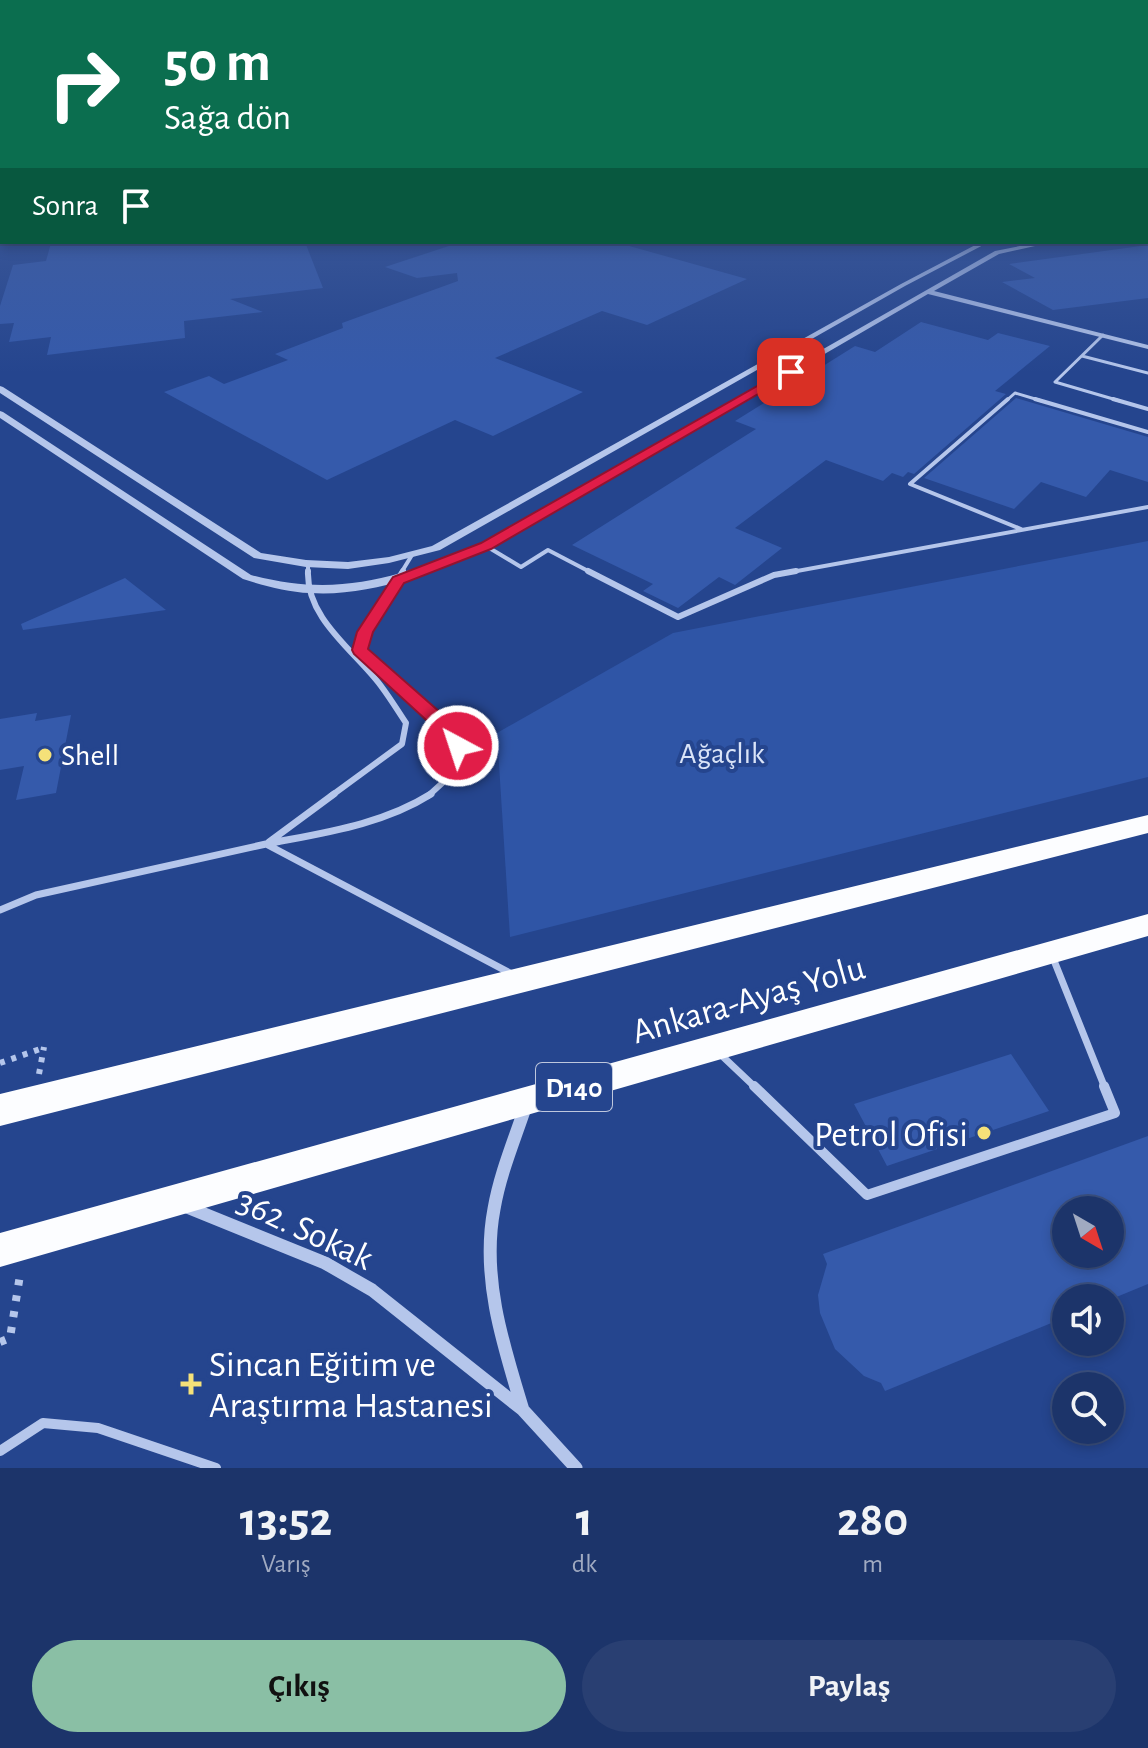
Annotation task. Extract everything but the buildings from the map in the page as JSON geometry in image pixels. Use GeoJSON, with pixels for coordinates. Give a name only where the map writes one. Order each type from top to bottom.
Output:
{"type":"FeatureCollection","features":[{"type":"Feature","properties":{"kind":"highway"},"geometry":{"type":"LineString","coordinates":[[0,1110],[1148,824]]}},
{"type":"Feature","properties":{"kind":"highway","name":"Ankara-Ayaş Yolu"},"geometry":{"type":"LineString","coordinates":[[13,1246],[1148,925]]}},
{"type":"Feature","properties":{"kind":"street"},"geometry":{"type":"LineString","coordinates":[[0,389],[258,556],[308,566],[357,567],[436,548],[903,285],[982,244]]}},
{"type":"Feature","properties":{"kind":"street"},"geometry":{"type":"LineString","coordinates":[[1001,244],[1011,247]]}},
{"type":"Feature","properties":{"kind":"street"},"geometry":{"type":"LineString","coordinates":[[0,414],[247,577],[278,588],[346,590],[399,580],[486,546],[997,252],[1034,244]]}},
{"type":"Feature","properties":{"kind":"street"},"geometry":{"type":"LineString","coordinates":[[903,285],[1148,347]]}},
{"type":"Feature","properties":{"kind":"street","name":"362. Sokak"},"geometry":{"type":"LineString","coordinates":[[523,1410],[501,1338],[491,1284],[491,1227],[503,1172],[528,1100]]}},
{"type":"Feature","properties":{"kind":"street","name":"362. Sokak"},"geometry":{"type":"LineString","coordinates":[[171,1201],[311,1257],[372,1290],[523,1410],[576,1468]]}},
{"type":"Feature","properties":{"kind":"lane"},"geometry":{"type":"LineString","coordinates":[[1103,335],[1055,382],[1148,409]]}},
{"type":"Feature","properties":{"kind":"lane"},"geometry":{"type":"LineString","coordinates":[[1082,356],[1148,373]]}},
{"type":"Feature","properties":{"kind":"lane"},"geometry":{"type":"LineString","coordinates":[[1021,529],[910,484],[1015,393],[1148,432]]}},
{"type":"Feature","properties":{"kind":"lane"},"geometry":{"type":"LineString","coordinates":[[486,546],[521,567],[548,550],[678,617],[774,575],[1148,507]]}},
{"type":"Feature","properties":{"kind":"lane"},"geometry":{"type":"LineString","coordinates":[[0,910],[36,895],[367,823],[420,802],[450,776],[458,746],[444,725],[360,650],[365,632],[412,555]]}},
{"type":"Feature","properties":{"kind":"lane"},"geometry":{"type":"LineString","coordinates":[[266,844],[402,744],[406,723],[380,684],[338,640],[307,589],[308,566]]}},
{"type":"Feature","properties":{"kind":"lane"},"geometry":{"type":"LineString","coordinates":[[266,844],[522,979]]}},
{"type":"Feature","properties":{"kind":"lane"},"geometry":{"type":"LineString","coordinates":[[713,1048],[867,1195],[1115,1113],[1051,952]]}},
{"type":"Feature","properties":{"kind":"lane"},"geometry":{"type":"LineString","coordinates":[[0,1451],[43,1423],[98,1428],[216,1468]]}},
{"type":"Feature","properties":{"kind":"path"},"geometry":{"type":"LineString","coordinates":[[0,1063],[44,1047]]}},
{"type":"Feature","properties":{"kind":"path"},"geometry":{"type":"LineString","coordinates":[[0,1342],[10,1338],[13,1246]]}},
{"type":"Feature","properties":{"kind":"green space","name":"Ağaçlık"},"geometry":{"type":"Polygon","coordinates":[[[1148,541],[1148,777],[510,937],[497,733],[673,633],[1148,541]]]}},
{"type":"Feature","properties":{"kind":"place","name":"Shell"},"geometry":{"type":"Point","coordinates":[45,755]}},
{"type":"Feature","properties":{"kind":"place","name":"Petrol Ofisi"},"geometry":{"type":"Point","coordinates":[984,1133]}},
{"type":"Feature","properties":{"kind":"place","name":"Sincan Eğitim ve Araştırma Hastanesi"},"geometry":{"type":"Point","coordinates":[191,1384]}},
{"type":"Feature","properties":{"kind":"route"},"geometry":{"type":"LineString","coordinates":[[458,746],[444,725],[360,650],[365,632],[399,580],[486,546],[791,372]]}}]}
